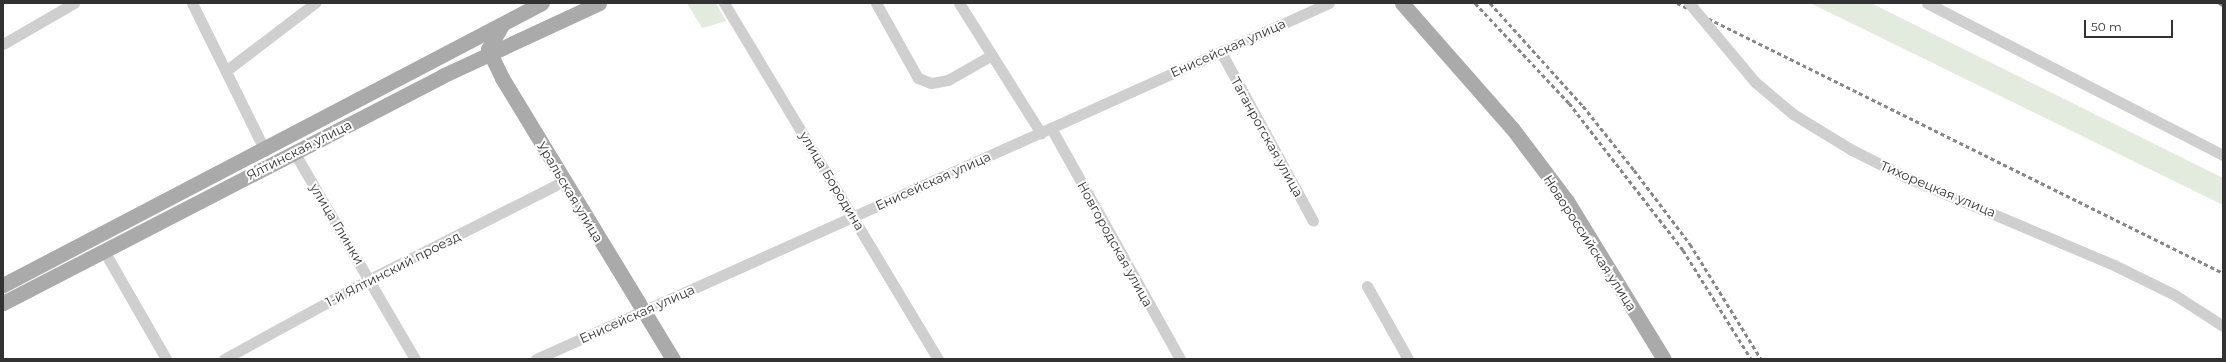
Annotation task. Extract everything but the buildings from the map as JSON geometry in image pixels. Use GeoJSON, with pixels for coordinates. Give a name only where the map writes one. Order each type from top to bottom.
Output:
{"type":"FeatureCollection","features":[{"type":"Feature","properties":{"kind":"main road","name":"Ялтинская улица"},"geometry":{"type":"LineString","coordinates":[[3,285],[265,151],[542,3]]}},
{"type":"Feature","properties":{"kind":"main road","name":"Ялтинская улица"},"geometry":{"type":"LineString","coordinates":[[3,303],[294,152],[599,3]]}},
{"type":"Feature","properties":{"kind":"main road","name":"Новороссийская улица"},"geometry":{"type":"LineString","coordinates":[[1402,3],[1512,128],[1567,201],[1664,359]]}},
{"type":"Feature","properties":{"kind":"main road"},"geometry":{"type":"LineString","coordinates":[[490,56],[490,41],[504,22]]}},
{"type":"Feature","properties":{"kind":"main road","name":"Уральская улица"},"geometry":{"type":"LineString","coordinates":[[490,56],[642,312],[673,359]]}},
{"type":"Feature","properties":{"kind":"street"},"geometry":{"type":"LineString","coordinates":[[3,44],[74,3]]}},
{"type":"Feature","properties":{"kind":"street"},"geometry":{"type":"LineString","coordinates":[[192,3],[227,70],[265,151]]}},
{"type":"Feature","properties":{"kind":"street"},"geometry":{"type":"LineString","coordinates":[[227,70],[315,3]]}},
{"type":"Feature","properties":{"kind":"street","name":"улица Бородина"},"geometry":{"type":"LineString","coordinates":[[724,3],[938,359]]}},
{"type":"Feature","properties":{"kind":"street"},"geometry":{"type":"LineString","coordinates":[[876,3],[918,78],[931,83],[948,80],[990,56]]}},
{"type":"Feature","properties":{"kind":"street","name":"Новгородская улица"},"geometry":{"type":"LineString","coordinates":[[959,3],[990,56],[1046,130],[1180,359]]}},
{"type":"Feature","properties":{"kind":"street","name":"Енисейская улица"},"geometry":{"type":"LineString","coordinates":[[536,359],[1329,3]]}},
{"type":"Feature","properties":{"kind":"street","name":"Тихорецкая улица"},"geometry":{"type":"LineString","coordinates":[[1689,3],[1755,82],[1793,114],[1852,150],[1908,178],[2114,265],[2175,295],[2223,326]]}},
{"type":"Feature","properties":{"kind":"street"},"geometry":{"type":"LineString","coordinates":[[1927,3],[2223,155]]}},
{"type":"Feature","properties":{"kind":"street","name":"Таганрогская улица"},"geometry":{"type":"LineString","coordinates":[[1221,52],[1313,221]]}},
{"type":"Feature","properties":{"kind":"street","name":"улица Глинки"},"geometry":{"type":"LineString","coordinates":[[294,152],[370,279],[415,359]]}},
{"type":"Feature","properties":{"kind":"street","name":"1-й Ялтинский проезд"},"geometry":{"type":"LineString","coordinates":[[224,359],[370,279],[564,181]]}},
{"type":"Feature","properties":{"kind":"street"},"geometry":{"type":"LineString","coordinates":[[104,250],[166,359]]}},
{"type":"Feature","properties":{"kind":"street"},"geometry":{"type":"LineString","coordinates":[[1367,286],[1408,359]]}},
{"type":"Feature","properties":{"kind":"shaded area"},"geometry":{"type":"Polygon","coordinates":[[[687,3],[716,3],[726,21],[702,28],[687,3]]]}},
{"type":"Feature","properties":{"kind":"shaded area"},"geometry":{"type":"Polygon","coordinates":[[[1810,3],[1871,3],[2223,178],[2223,205],[1810,3]]]}},
{"type":"Feature","properties":{"kind":"railway"},"geometry":{"type":"LineString","coordinates":[[1475,3],[1569,103],[1683,250],[1751,359]]}},
{"type":"Feature","properties":{"kind":"railway"},"geometry":{"type":"LineString","coordinates":[[1490,3],[1583,106],[1634,170],[1690,244],[1761,359]]}},
{"type":"Feature","properties":{"kind":"railway"},"geometry":{"type":"LineString","coordinates":[[1677,3],[2223,273]]}},
{"type":"Feature","properties":{"kind":"railway"},"geometry":{"type":"LineString","coordinates":[[2219,3],[2223,5]]}}]}
